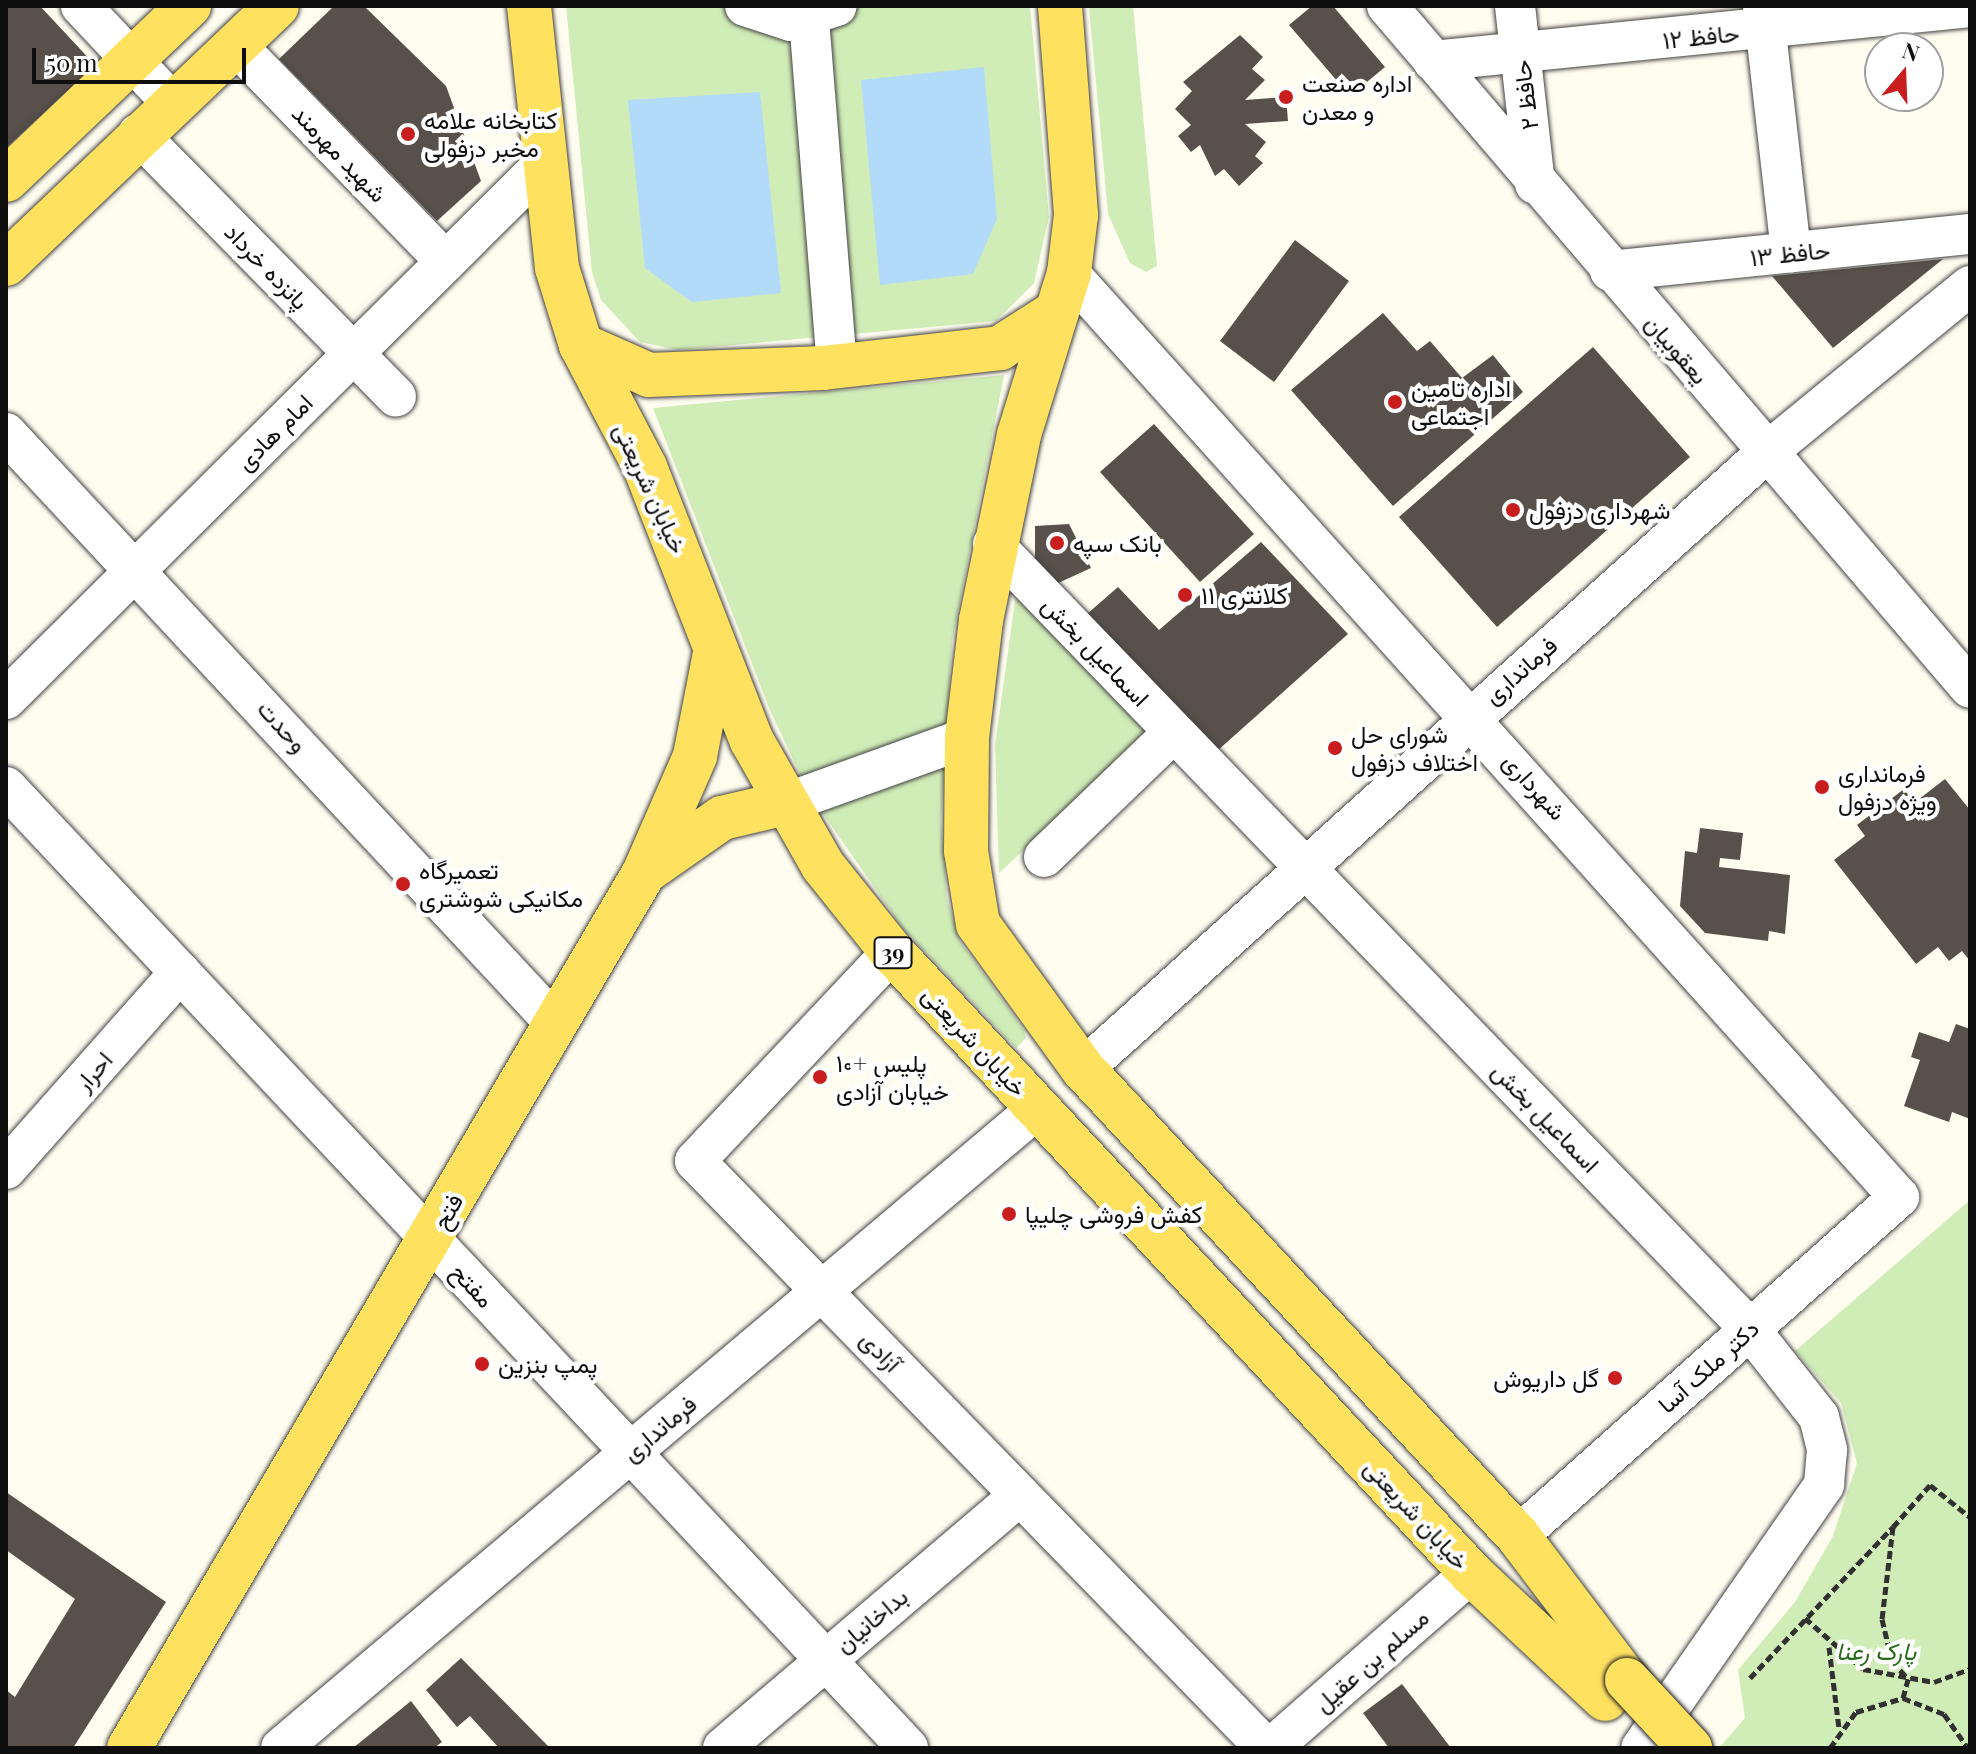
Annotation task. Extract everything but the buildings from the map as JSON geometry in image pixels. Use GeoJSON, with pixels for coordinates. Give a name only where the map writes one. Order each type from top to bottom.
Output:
{"type":"FeatureCollection","features":[{"type":"Feature","properties":{"kind":"main road"},"geometry":{"type":"LineString","coordinates":[[6,180],[189,6]]}},
{"type":"Feature","properties":{"kind":"main road"},"geometry":{"type":"LineString","coordinates":[[6,264],[171,102],[277,6]]}},
{"type":"Feature","properties":{"kind":"main road","name":"خیابان شریعتی"},"geometry":{"type":"LineString","coordinates":[[529,6],[543,165],[557,268],[581,345],[645,467],[715,653],[786,803],[823,866],[892,952],[1471,1573],[1616,1689]]}},
{"type":"Feature","properties":{"kind":"main road","name":"39"},"geometry":{"type":"LineString","coordinates":[[1060,6],[1074,136],[1062,292],[993,544],[967,738],[968,889],[978,924],[1083,1069],[1518,1536],[1650,1748]]}},
{"type":"Feature","properties":{"kind":"main road"},"geometry":{"type":"LineString","coordinates":[[581,345],[649,375],[837,366],[1000,348],[1062,292]]}},
{"type":"Feature","properties":{"kind":"main road","name":"فتح"},"geometry":{"type":"LineString","coordinates":[[129,1748],[644,873],[695,756],[715,653]]}},
{"type":"Feature","properties":{"kind":"main road"},"geometry":{"type":"LineString","coordinates":[[644,873],[722,818],[786,803]]}},
{"type":"Feature","properties":{"kind":"main road"},"geometry":{"type":"LineString","coordinates":[[1038,1108],[1083,1069]]}},
{"type":"Feature","properties":{"kind":"main road","name":"39"},"geometry":{"type":"LineString","coordinates":[[1616,1689],[1690,1748]]}},
{"type":"Feature","properties":{"kind":"street"},"geometry":{"type":"LineString","coordinates":[[81,6],[171,102]]}},
{"type":"Feature","properties":{"kind":"street"},"geometry":{"type":"LineString","coordinates":[[745,6],[773,19],[823,13],[837,366]]}},
{"type":"Feature","properties":{"kind":"street","name":"یعقوبیان"},"geometry":{"type":"LineString","coordinates":[[1387,6],[1535,184],[1970,688]]}},
{"type":"Feature","properties":{"kind":"street","name":"حافظ ۲"},"geometry":{"type":"LineString","coordinates":[[1515,6],[1535,184]]}},
{"type":"Feature","properties":{"kind":"street","name":"حافظ ۱۲"},"geometry":{"type":"LineString","coordinates":[[1433,61],[1521,56],[1764,18],[1970,7]]}},
{"type":"Feature","properties":{"kind":"street"},"geometry":{"type":"LineString","coordinates":[[1764,18],[1791,252]]}},
{"type":"Feature","properties":{"kind":"street","name":"شهید مهرمند"},"geometry":{"type":"LineString","coordinates":[[235,44],[446,262]]}},
{"type":"Feature","properties":{"kind":"street","name":"پانزده خرداد"},"geometry":{"type":"LineString","coordinates":[[138,134],[396,397]]}},
{"type":"Feature","properties":{"kind":"street","name":"امام هادی"},"geometry":{"type":"LineString","coordinates":[[6,699],[543,165]]}},
{"type":"Feature","properties":{"kind":"street","name":"حافظ ۱۳"},"geometry":{"type":"LineString","coordinates":[[1610,271],[1970,234]]}},
{"type":"Feature","properties":{"kind":"street","name":"فرمانداری"},"geometry":{"type":"LineString","coordinates":[[1083,1069],[1471,713],[1767,452],[1970,286]]}},
{"type":"Feature","properties":{"kind":"street","name":"شهرداری"},"geometry":{"type":"LineString","coordinates":[[1062,292],[1471,713],[1899,1197]]}},
{"type":"Feature","properties":{"kind":"street","name":"وحدت"},"geometry":{"type":"LineString","coordinates":[[6,433],[137,567],[556,1024]]}},
{"type":"Feature","properties":{"kind":"street","name":"اسماعیل بخش"},"geometry":{"type":"LineString","coordinates":[[993,544],[1749,1328],[1819,1417],[1827,1450],[1824,1485],[1641,1748]]}},
{"type":"Feature","properties":{"kind":"street"},"geometry":{"type":"LineString","coordinates":[[1044,857],[1174,732]]}},
{"type":"Feature","properties":{"kind":"street"},"geometry":{"type":"LineString","coordinates":[[786,803],[967,738]]}},
{"type":"Feature","properties":{"kind":"street","name":"مفتح"},"geometry":{"type":"LineString","coordinates":[[6,787],[908,1748]]}},
{"type":"Feature","properties":{"kind":"street","name":"آزادی"},"geometry":{"type":"LineString","coordinates":[[892,952],[695,1161],[1268,1748]]}},
{"type":"Feature","properties":{"kind":"street","name":"احرار"},"geometry":{"type":"LineString","coordinates":[[10,1155],[180,972]]}},
{"type":"Feature","properties":{"kind":"street","name":"فرمانداری"},"geometry":{"type":"LineString","coordinates":[[281,1748],[1038,1108]]}},
{"type":"Feature","properties":{"kind":"street","name":"دکتر ملک آسا"},"geometry":{"type":"LineString","coordinates":[[1518,1536],[1899,1197]]}},
{"type":"Feature","properties":{"kind":"street","name":"بداخانیان"},"geometry":{"type":"LineString","coordinates":[[723,1748],[1020,1495]]}},
{"type":"Feature","properties":{"kind":"street","name":"مسلم بن عقیل"},"geometry":{"type":"LineString","coordinates":[[1268,1748],[1471,1573]]}},
{"type":"Feature","properties":{"kind":"path"},"geometry":{"type":"LineString","coordinates":[[1750,1678],[1930,1485],[1970,1517]]}},
{"type":"Feature","properties":{"kind":"path"},"geometry":{"type":"LineString","coordinates":[[1893,1527],[1882,1619],[1892,1661],[1908,1679]]}},
{"type":"Feature","properties":{"kind":"path"},"geometry":{"type":"LineString","coordinates":[[1805,1618],[1829,1646],[1863,1669],[1934,1682],[1970,1669]]}},
{"type":"Feature","properties":{"kind":"path"},"geometry":{"type":"LineString","coordinates":[[1829,1646],[1839,1730]]}},
{"type":"Feature","properties":{"kind":"path"},"geometry":{"type":"LineString","coordinates":[[1903,1698],[1908,1679]]}},
{"type":"Feature","properties":{"kind":"path"},"geometry":{"type":"LineString","coordinates":[[1830,1748],[1839,1730],[1856,1712],[1903,1698],[1944,1714],[1968,1748]]}},
{"type":"Feature","properties":{"kind":"green space"},"geometry":{"type":"Polygon","coordinates":[[[566,6],[1030,6],[1049,217],[1034,283],[996,321],[678,350],[640,342],[601,300],[592,272],[566,6]]]}},
{"type":"Feature","properties":{"kind":"green space"},"geometry":{"type":"Polygon","coordinates":[[[1089,6],[1133,6],[1157,266],[1146,272],[1130,263],[1108,214],[1089,6]]]}},
{"type":"Feature","properties":{"kind":"green space"},"geometry":{"type":"Polygon","coordinates":[[[1004,375],[952,642],[941,820],[947,899],[959,940],[1024,1030],[1026,1038],[1016,1048],[902,927],[810,795],[770,710],[653,408],[1004,375]]]}},
{"type":"Feature","properties":{"kind":"green space"},"geometry":{"type":"Polygon","coordinates":[[[1017,587],[1152,731],[999,873],[995,745],[1017,587]]]}},
{"type":"Feature","properties":{"kind":"green space","name":"پارک رعنا"},"geometry":{"type":"Polygon","coordinates":[[[1970,1200],[1970,1748],[1719,1748],[1745,1718],[1738,1670],[1795,1602],[1833,1536],[1857,1463],[1841,1403],[1795,1351],[1970,1200]]]}},
{"type":"Feature","properties":{"kind":"water"},"geometry":{"type":"Polygon","coordinates":[[[984,67],[997,219],[973,274],[880,285],[861,80],[984,67]]]}},
{"type":"Feature","properties":{"kind":"water"},"geometry":{"type":"Polygon","coordinates":[[[760,92],[781,293],[692,302],[645,268],[628,100],[760,92]]]}},
{"type":"Feature","properties":{"kind":"place","name":"اداره صنعت و معدن"},"geometry":{"type":"Point","coordinates":[1286,97]}},
{"type":"Feature","properties":{"kind":"place","name":"کتابخانه علامه مخبر دزفولی"},"geometry":{"type":"Point","coordinates":[408,134]}},
{"type":"Feature","properties":{"kind":"place","name":"اداره تامین اجتماعی"},"geometry":{"type":"Point","coordinates":[1395,402]}},
{"type":"Feature","properties":{"kind":"place","name":"شهرداری دزفول"},"geometry":{"type":"Point","coordinates":[1513,510]}},
{"type":"Feature","properties":{"kind":"place","name":"بانک سپه"},"geometry":{"type":"Point","coordinates":[1057,543]}},
{"type":"Feature","properties":{"kind":"place","name":"کلانتری ۱۱"},"geometry":{"type":"Point","coordinates":[1185,595]}},
{"type":"Feature","properties":{"kind":"place","name":"شورای حل اختلاف دزفول"},"geometry":{"type":"Point","coordinates":[1335,748]}},
{"type":"Feature","properties":{"kind":"place","name":"فرمانداری ویژه دزفول"},"geometry":{"type":"Point","coordinates":[1822,787]}},
{"type":"Feature","properties":{"kind":"place","name":"تعمیرگاه مکانیکی شوشتری"},"geometry":{"type":"Point","coordinates":[403,884]}},
{"type":"Feature","properties":{"kind":"place","name":"پلیس +۱۰ خیابان آزادی"},"geometry":{"type":"Point","coordinates":[820,1077]}},
{"type":"Feature","properties":{"kind":"place","name":"کفش فروشی چلیپا"},"geometry":{"type":"Point","coordinates":[1009,1214]}},
{"type":"Feature","properties":{"kind":"place","name":"پمپ بنزین"},"geometry":{"type":"Point","coordinates":[482,1364]}},
{"type":"Feature","properties":{"kind":"place","name":"گل داریوش"},"geometry":{"type":"Point","coordinates":[1615,1378]}}]}
